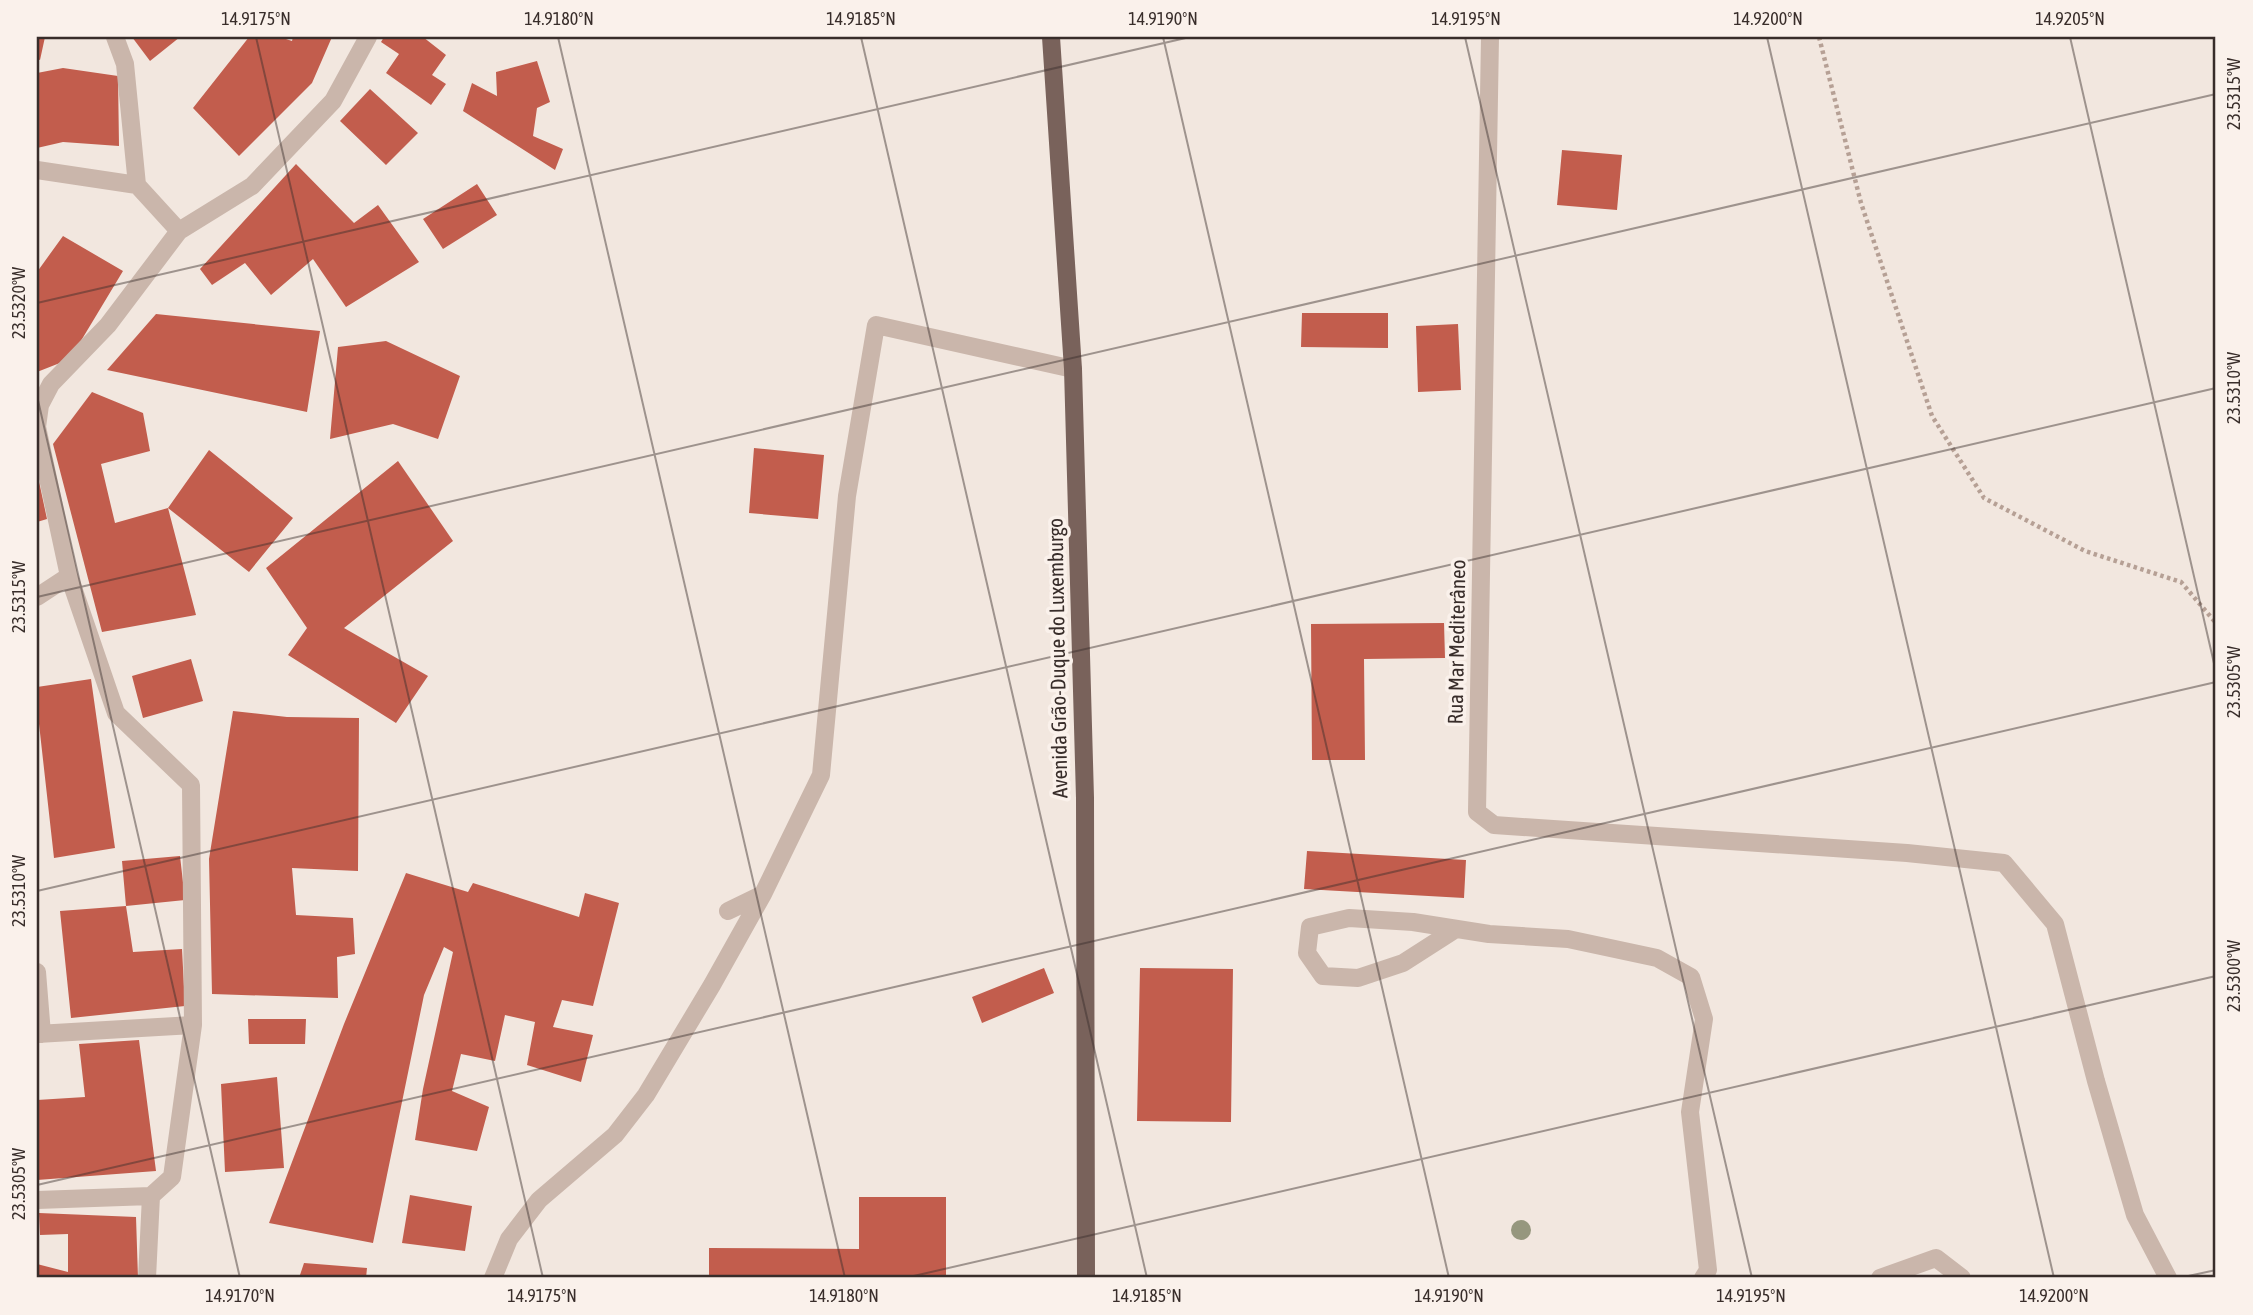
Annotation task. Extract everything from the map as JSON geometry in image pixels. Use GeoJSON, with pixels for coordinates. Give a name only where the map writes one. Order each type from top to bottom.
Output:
{"type":"FeatureCollection","features":[{"type":"Feature","properties":{"kind":"main road","name":"Avenida Grão-Duque do Luxemburgo"},"geometry":{"type":"LineString","coordinates":[[1051,37],[1073,369],[1085,798],[1086,1278]]}},
{"type":"Feature","properties":{"kind":"street"},"geometry":{"type":"LineString","coordinates":[[115,37],[125,64],[137,185],[179,231]]}},
{"type":"Feature","properties":{"kind":"street"},"geometry":{"type":"LineString","coordinates":[[37,1200],[151,1196],[172,1177],[193,1025],[191,785],[116,713],[69,576],[37,427],[40,405],[51,384],[108,325],[179,231],[252,186],[333,101],[368,37]]}},
{"type":"Feature","properties":{"kind":"street","name":"Rua Mar Mediterâneo"},"geometry":{"type":"LineString","coordinates":[[1490,37],[1477,813],[1494,825],[1907,853],[2004,863],[2055,923],[2096,1081],[2135,1215],[2168,1278]]}},
{"type":"Feature","properties":{"kind":"street"},"geometry":{"type":"LineString","coordinates":[[37,170],[137,185]]}},
{"type":"Feature","properties":{"kind":"street"},"geometry":{"type":"LineString","coordinates":[[493,1278],[509,1239],[539,1200],[615,1135],[646,1095],[763,894],[821,775],[847,496],[876,325],[1073,369]]}},
{"type":"Feature","properties":{"kind":"street"},"geometry":{"type":"LineString","coordinates":[[37,597],[69,576]]}},
{"type":"Feature","properties":{"kind":"street"},"geometry":{"type":"LineString","coordinates":[[727,911],[763,894]]}},
{"type":"Feature","properties":{"kind":"street"},"geometry":{"type":"LineString","coordinates":[[1456,929],[1403,963],[1358,978],[1323,976],[1307,953],[1310,927],[1349,918],[1413,922],[1489,934],[1568,939],[1657,958],[1691,978],[1704,1019],[1690,1112],[1707,1270],[1703,1278]]}},
{"type":"Feature","properties":{"kind":"street"},"geometry":{"type":"LineString","coordinates":[[37,972],[39,1034],[193,1025]]}},
{"type":"Feature","properties":{"kind":"street"},"geometry":{"type":"LineString","coordinates":[[147,1278],[151,1196]]}},
{"type":"Feature","properties":{"kind":"street"},"geometry":{"type":"LineString","coordinates":[[1880,1278],[1936,1258],[1962,1278]]}},
{"type":"Feature","properties":{"kind":"path"},"geometry":{"type":"LineString","coordinates":[[1819,37],[1861,203],[1932,416],[1984,498],[2085,551],[2180,582],[2216,623]]}},
{"type":"Feature","properties":{"kind":"building"},"geometry":{"type":"Polygon","coordinates":[[[37,37],[45,37],[40,60],[37,59],[37,37]]]}},
{"type":"Feature","properties":{"kind":"building"},"geometry":{"type":"Polygon","coordinates":[[[132,37],[180,37],[150,61],[132,37]]]}},
{"type":"Feature","properties":{"kind":"building"},"geometry":{"type":"Polygon","coordinates":[[[249,37],[280,37],[292,41],[293,37],[332,37],[312,83],[239,156],[193,108],[249,37]]]}},
{"type":"Feature","properties":{"kind":"building"},"geometry":{"type":"Polygon","coordinates":[[[384,37],[423,37],[446,55],[432,75],[446,84],[431,105],[386,73],[399,54],[381,42],[384,37]]]}},
{"type":"Feature","properties":{"kind":"building"},"geometry":{"type":"Polygon","coordinates":[[[537,61],[550,102],[537,108],[533,136],[563,149],[555,170],[463,111],[472,83],[497,96],[496,72],[537,61]]]}},
{"type":"Feature","properties":{"kind":"building"},"geometry":{"type":"Polygon","coordinates":[[[63,68],[118,76],[119,146],[63,142],[37,148],[37,73],[63,68]]]}},
{"type":"Feature","properties":{"kind":"building"},"geometry":{"type":"Polygon","coordinates":[[[370,89],[418,133],[386,165],[340,121],[370,89]]]}},
{"type":"Feature","properties":{"kind":"building"},"geometry":{"type":"Polygon","coordinates":[[[1562,150],[1622,155],[1617,210],[1557,205],[1562,150]]]}},
{"type":"Feature","properties":{"kind":"building"},"geometry":{"type":"Polygon","coordinates":[[[296,164],[354,223],[378,205],[419,262],[346,307],[313,259],[271,295],[245,263],[212,285],[200,269],[296,164]]]}},
{"type":"Feature","properties":{"kind":"building"},"geometry":{"type":"Polygon","coordinates":[[[477,184],[497,215],[443,249],[423,219],[477,184]]]}},
{"type":"Feature","properties":{"kind":"building"},"geometry":{"type":"Polygon","coordinates":[[[63,236],[123,271],[70,359],[37,372],[37,272],[63,236]]]}},
{"type":"Feature","properties":{"kind":"building"},"geometry":{"type":"Polygon","coordinates":[[[1302,313],[1388,313],[1388,348],[1301,347],[1302,313]]]}},
{"type":"Feature","properties":{"kind":"building"},"geometry":{"type":"Polygon","coordinates":[[[156,314],[320,331],[307,412],[107,370],[156,314]]]}},
{"type":"Feature","properties":{"kind":"building"},"geometry":{"type":"Polygon","coordinates":[[[1458,324],[1461,390],[1418,392],[1416,326],[1458,324]]]}},
{"type":"Feature","properties":{"kind":"building"},"geometry":{"type":"Polygon","coordinates":[[[386,341],[460,376],[438,439],[393,424],[330,439],[338,347],[386,341]]]}},
{"type":"Feature","properties":{"kind":"building"},"geometry":{"type":"Polygon","coordinates":[[[92,392],[143,413],[150,451],[101,464],[115,523],[168,508],[196,615],[102,632],[53,444],[92,392]]]}},
{"type":"Feature","properties":{"kind":"building"},"geometry":{"type":"Polygon","coordinates":[[[754,448],[824,455],[818,519],[749,513],[754,448]]]}},
{"type":"Feature","properties":{"kind":"building"},"geometry":{"type":"Polygon","coordinates":[[[209,450],[293,518],[249,572],[168,508],[209,450]]]}},
{"type":"Feature","properties":{"kind":"building"},"geometry":{"type":"Polygon","coordinates":[[[398,461],[453,541],[344,628],[428,676],[396,723],[288,655],[307,628],[266,568],[398,461]]]}},
{"type":"Feature","properties":{"kind":"building"},"geometry":{"type":"Polygon","coordinates":[[[37,472],[47,519],[37,522],[37,472]]]}},
{"type":"Feature","properties":{"kind":"building"},"geometry":{"type":"Polygon","coordinates":[[[1444,623],[1445,658],[1364,659],[1365,760],[1312,760],[1311,624],[1444,623]]]}},
{"type":"Feature","properties":{"kind":"building"},"geometry":{"type":"Polygon","coordinates":[[[191,659],[203,701],[143,718],[132,676],[191,659]]]}},
{"type":"Feature","properties":{"kind":"building"},"geometry":{"type":"Polygon","coordinates":[[[91,679],[115,848],[54,858],[37,687],[91,679]]]}},
{"type":"Feature","properties":{"kind":"building"},"geometry":{"type":"Polygon","coordinates":[[[233,711],[287,717],[359,718],[358,871],[292,868],[296,915],[353,918],[355,954],[337,957],[338,998],[212,994],[209,859],[233,711]]]}},
{"type":"Feature","properties":{"kind":"building"},"geometry":{"type":"Polygon","coordinates":[[[1307,851],[1466,860],[1464,898],[1304,889],[1307,851]]]}},
{"type":"Feature","properties":{"kind":"building"},"geometry":{"type":"Polygon","coordinates":[[[180,856],[185,900],[126,906],[122,861],[180,856]]]}},
{"type":"Feature","properties":{"kind":"building"},"geometry":{"type":"Polygon","coordinates":[[[406,873],[468,892],[473,883],[579,917],[585,893],[619,903],[593,1006],[562,1000],[553,1027],[593,1035],[581,1082],[527,1065],[535,1022],[505,1015],[495,1061],[461,1054],[452,1091],[489,1107],[477,1151],[415,1140],[423,1089],[453,952],[444,947],[424,995],[373,1243],[269,1223],[344,1024],[406,873]]]}},
{"type":"Feature","properties":{"kind":"building"},"geometry":{"type":"Polygon","coordinates":[[[126,906],[133,952],[182,949],[185,1006],[71,1018],[60,911],[126,906]]]}},
{"type":"Feature","properties":{"kind":"building"},"geometry":{"type":"Polygon","coordinates":[[[1044,968],[1054,993],[982,1023],[972,997],[1044,968]]]}},
{"type":"Feature","properties":{"kind":"building"},"geometry":{"type":"Polygon","coordinates":[[[1140,968],[1233,969],[1231,1122],[1137,1121],[1140,968]]]}},
{"type":"Feature","properties":{"kind":"building"},"geometry":{"type":"Polygon","coordinates":[[[248,1019],[306,1019],[305,1044],[249,1044],[248,1019]]]}},
{"type":"Feature","properties":{"kind":"building"},"geometry":{"type":"Polygon","coordinates":[[[139,1040],[156,1171],[37,1180],[37,1100],[85,1097],[79,1044],[139,1040]]]}},
{"type":"Feature","properties":{"kind":"building"},"geometry":{"type":"Polygon","coordinates":[[[277,1077],[284,1168],[225,1172],[221,1084],[277,1077]]]}},
{"type":"Feature","properties":{"kind":"building"},"geometry":{"type":"Polygon","coordinates":[[[410,1195],[472,1206],[465,1251],[402,1243],[410,1195]]]}},
{"type":"Feature","properties":{"kind":"building"},"geometry":{"type":"Polygon","coordinates":[[[859,1197],[946,1197],[946,1278],[709,1278],[709,1248],[859,1249],[859,1197]]]}},
{"type":"Feature","properties":{"kind":"building"},"geometry":{"type":"Polygon","coordinates":[[[39,1213],[136,1217],[138,1278],[37,1278],[37,1264],[68,1272],[68,1234],[40,1235],[39,1213]]]}},
{"type":"Feature","properties":{"kind":"building"},"geometry":{"type":"Polygon","coordinates":[[[304,1263],[367,1268],[366,1278],[299,1278],[304,1263]]]}}]}
